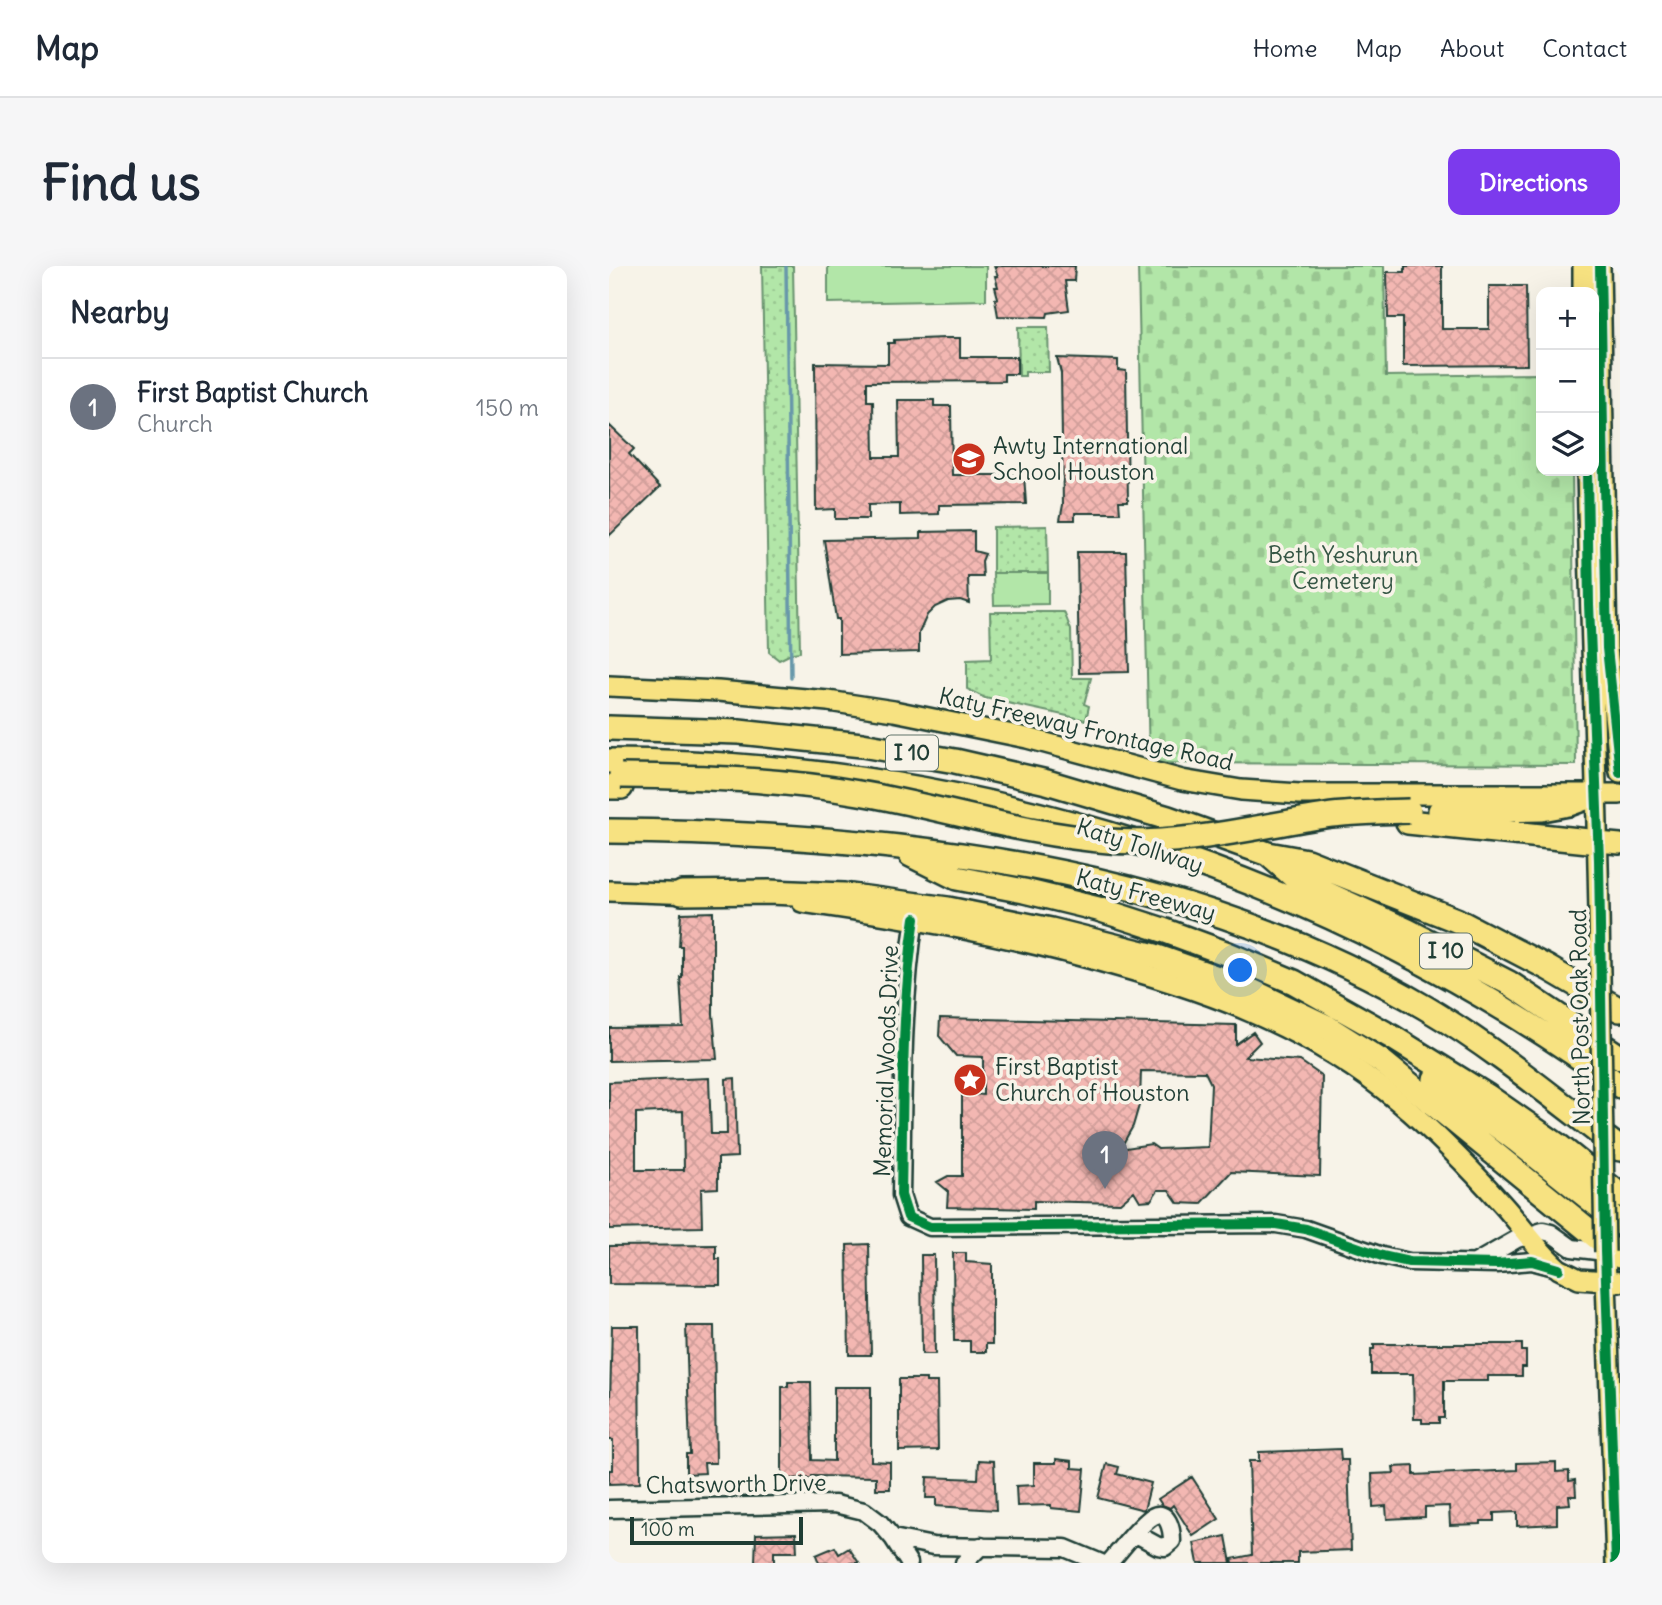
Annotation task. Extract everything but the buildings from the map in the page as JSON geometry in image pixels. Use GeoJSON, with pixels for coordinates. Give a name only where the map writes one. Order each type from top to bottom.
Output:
{"type":"FeatureCollection","features":[{"type":"Feature","properties":{"kind":"highway","name":"I 10"},"geometry":{"type":"LineString","coordinates":[[609,728],[774,734],[862,745],[955,761],[1098,796],[1168,818],[1268,854],[1299,881],[1408,931],[1509,983],[1620,1057]]}},
{"type":"Feature","properties":{"kind":"highway","name":"Katy Tollway"},"geometry":{"type":"LineString","coordinates":[[614,777],[724,764],[796,770],[873,780],[970,798],[1032,812],[1147,846],[1293,901],[1418,959],[1539,1030],[1620,1086]]}},
{"type":"Feature","properties":{"kind":"highway"},"geometry":{"type":"LineString","coordinates":[[614,777],[846,802],[1049,844],[1118,852],[1177,849],[1341,824],[1409,817],[1526,811],[1569,804],[1595,794]]}},
{"type":"Feature","properties":{"kind":"highway"},"geometry":{"type":"LineString","coordinates":[[1409,817],[1609,843]]}},
{"type":"Feature","properties":{"kind":"highway","name":"Katy Freeway"},"geometry":{"type":"LineString","coordinates":[[609,831],[751,835],[892,846],[1075,875],[1212,911],[1293,941],[1427,1008],[1502,1060],[1620,1149]]}},
{"type":"Feature","properties":{"kind":"highway"},"geometry":{"type":"LineString","coordinates":[[892,846],[957,878],[1098,909],[1196,942],[1271,972],[1331,1002],[1487,1096],[1560,1147],[1620,1195]]}},
{"type":"Feature","properties":{"kind":"highway"},"geometry":{"type":"LineString","coordinates":[[1268,854],[1307,861],[1456,920],[1548,968],[1620,1010]]}},
{"type":"Feature","properties":{"kind":"highway"},"geometry":{"type":"LineString","coordinates":[[682,893],[844,895],[948,909],[1051,930],[1155,956],[1241,986],[1316,1021],[1381,1061],[1607,1255]]}},
{"type":"Feature","properties":{"kind":"highway"},"geometry":{"type":"LineString","coordinates":[[1331,1002],[1516,1140],[1620,1223]]}},
{"type":"Feature","properties":{"kind":"main road"},"geometry":{"type":"LineString","coordinates":[[1583,266],[1583,287]]}},
{"type":"Feature","properties":{"kind":"main road"},"geometry":{"type":"LineString","coordinates":[[1600,266],[1607,648],[1620,772]]}},
{"type":"Feature","properties":{"kind":"main road","name":"North Post Oak Road"},"geometry":{"type":"LineString","coordinates":[[1587,476],[1595,794],[1609,843],[1600,974],[1607,1255],[1613,1282],[1616,1563]]}},
{"type":"Feature","properties":{"kind":"main road","name":"Katy Freeway Frontage Road"},"geometry":{"type":"LineString","coordinates":[[609,686],[718,691],[828,701],[894,711],[1027,738],[1182,780],[1241,790],[1300,794],[1620,794]]}},
{"type":"Feature","properties":{"kind":"main road"},"geometry":{"type":"LineString","coordinates":[[609,891],[783,900],[915,918],[1038,944],[1223,999],[1278,1023],[1333,1053],[1396,1099],[1461,1158],[1559,1269],[1579,1279],[1613,1282]]}},
{"type":"Feature","properties":{"kind":"street","name":"Memorial Woods Drive"},"geometry":{"type":"LineString","coordinates":[[915,918],[905,1039],[901,1195],[908,1217],[929,1227],[1276,1224],[1306,1229],[1382,1256],[1409,1262],[1469,1264],[1532,1261],[1559,1269]]}},
{"type":"Feature","properties":{"kind":"street"},"geometry":{"type":"LineString","coordinates":[[1528,1235],[1547,1231],[1572,1248],[1607,1255]]}},
{"type":"Feature","properties":{"kind":"street","name":"Memorial Woods Drive"},"geometry":{"type":"LineString","coordinates":[[1469,1264],[1484,1259],[1528,1235]]}},
{"type":"Feature","properties":{"kind":"street","name":"Chatsworth Drive"},"geometry":{"type":"LineString","coordinates":[[609,1509],[835,1504],[865,1511],[893,1538],[909,1563]]}},
{"type":"Feature","properties":{"kind":"street"},"geometry":{"type":"LineString","coordinates":[[1109,1563],[1136,1534]]}},
{"type":"Feature","properties":{"kind":"street"},"geometry":{"type":"LineString","coordinates":[[893,1538],[933,1546],[1065,1548],[1101,1563]]}},
{"type":"Feature","properties":{"kind":"street"},"geometry":{"type":"LineString","coordinates":[[964,1563],[981,1546]]}},
{"type":"Feature","properties":{"kind":"green space"},"geometry":{"type":"Polygon","coordinates":[[[762,266],[793,266],[800,652],[779,660],[769,652],[762,266]]]}},
{"type":"Feature","properties":{"kind":"green space"},"geometry":{"type":"Polygon","coordinates":[[[828,266],[986,266],[986,300],[828,303],[828,266]]]}},
{"type":"Feature","properties":{"kind":"green space","name":"Beth Yeshurun Cemetery"},"geometry":{"type":"Polygon","coordinates":[[[1138,266],[1384,266],[1386,376],[1536,374],[1536,476],[1572,476],[1576,765],[1149,763],[1138,266]]]}},
{"type":"Feature","properties":{"kind":"green space"},"geometry":{"type":"Polygon","coordinates":[[[1018,327],[1048,327],[1049,372],[1025,372],[1025,376],[1019,376],[1018,327]]]}},
{"type":"Feature","properties":{"kind":"green space"},"geometry":{"type":"Polygon","coordinates":[[[1047,526],[1048,573],[993,573],[993,527],[1047,526]]]}},
{"type":"Feature","properties":{"kind":"green space"},"geometry":{"type":"Polygon","coordinates":[[[993,573],[1048,573],[1048,604],[994,605],[993,573]]]}},
{"type":"Feature","properties":{"kind":"green space"},"geometry":{"type":"Polygon","coordinates":[[[990,612],[1064,612],[1071,630],[1072,678],[1091,678],[1084,704],[1089,706],[1086,720],[985,698],[967,689],[967,660],[991,659],[990,612]]]}},
{"type":"Feature","properties":{"kind":"waterway"},"geometry":{"type":"LineString","coordinates":[[786,266],[791,678]]}},
{"type":"Feature","properties":{"kind":"cycle path"},"geometry":{"type":"LineString","coordinates":[[1600,266],[1607,648],[1620,772]]}},
{"type":"Feature","properties":{"kind":"cycle path"},"geometry":{"type":"LineString","coordinates":[[1587,476],[1599,860],[1605,1252],[1616,1563]]}},
{"type":"Feature","properties":{"kind":"cycle path"},"geometry":{"type":"LineString","coordinates":[[915,918],[907,987],[903,1091],[901,1195],[908,1217],[930,1227],[1276,1224],[1306,1229],[1382,1256],[1409,1262],[1497,1264],[1532,1261],[1559,1269]]}},
{"type":"Feature","properties":{"kind":"place","name":"Awty International School Houston"},"geometry":{"type":"Point","coordinates":[969,459]}},
{"type":"Feature","properties":{"kind":"place","name":"First Baptist Church of Houston"},"geometry":{"type":"Point","coordinates":[970,1080]}},
{"type":"Feature","properties":{"kind":"place","name":"First Baptist Church"},"geometry":{"type":"Point","coordinates":[1105,1189]}}]}
